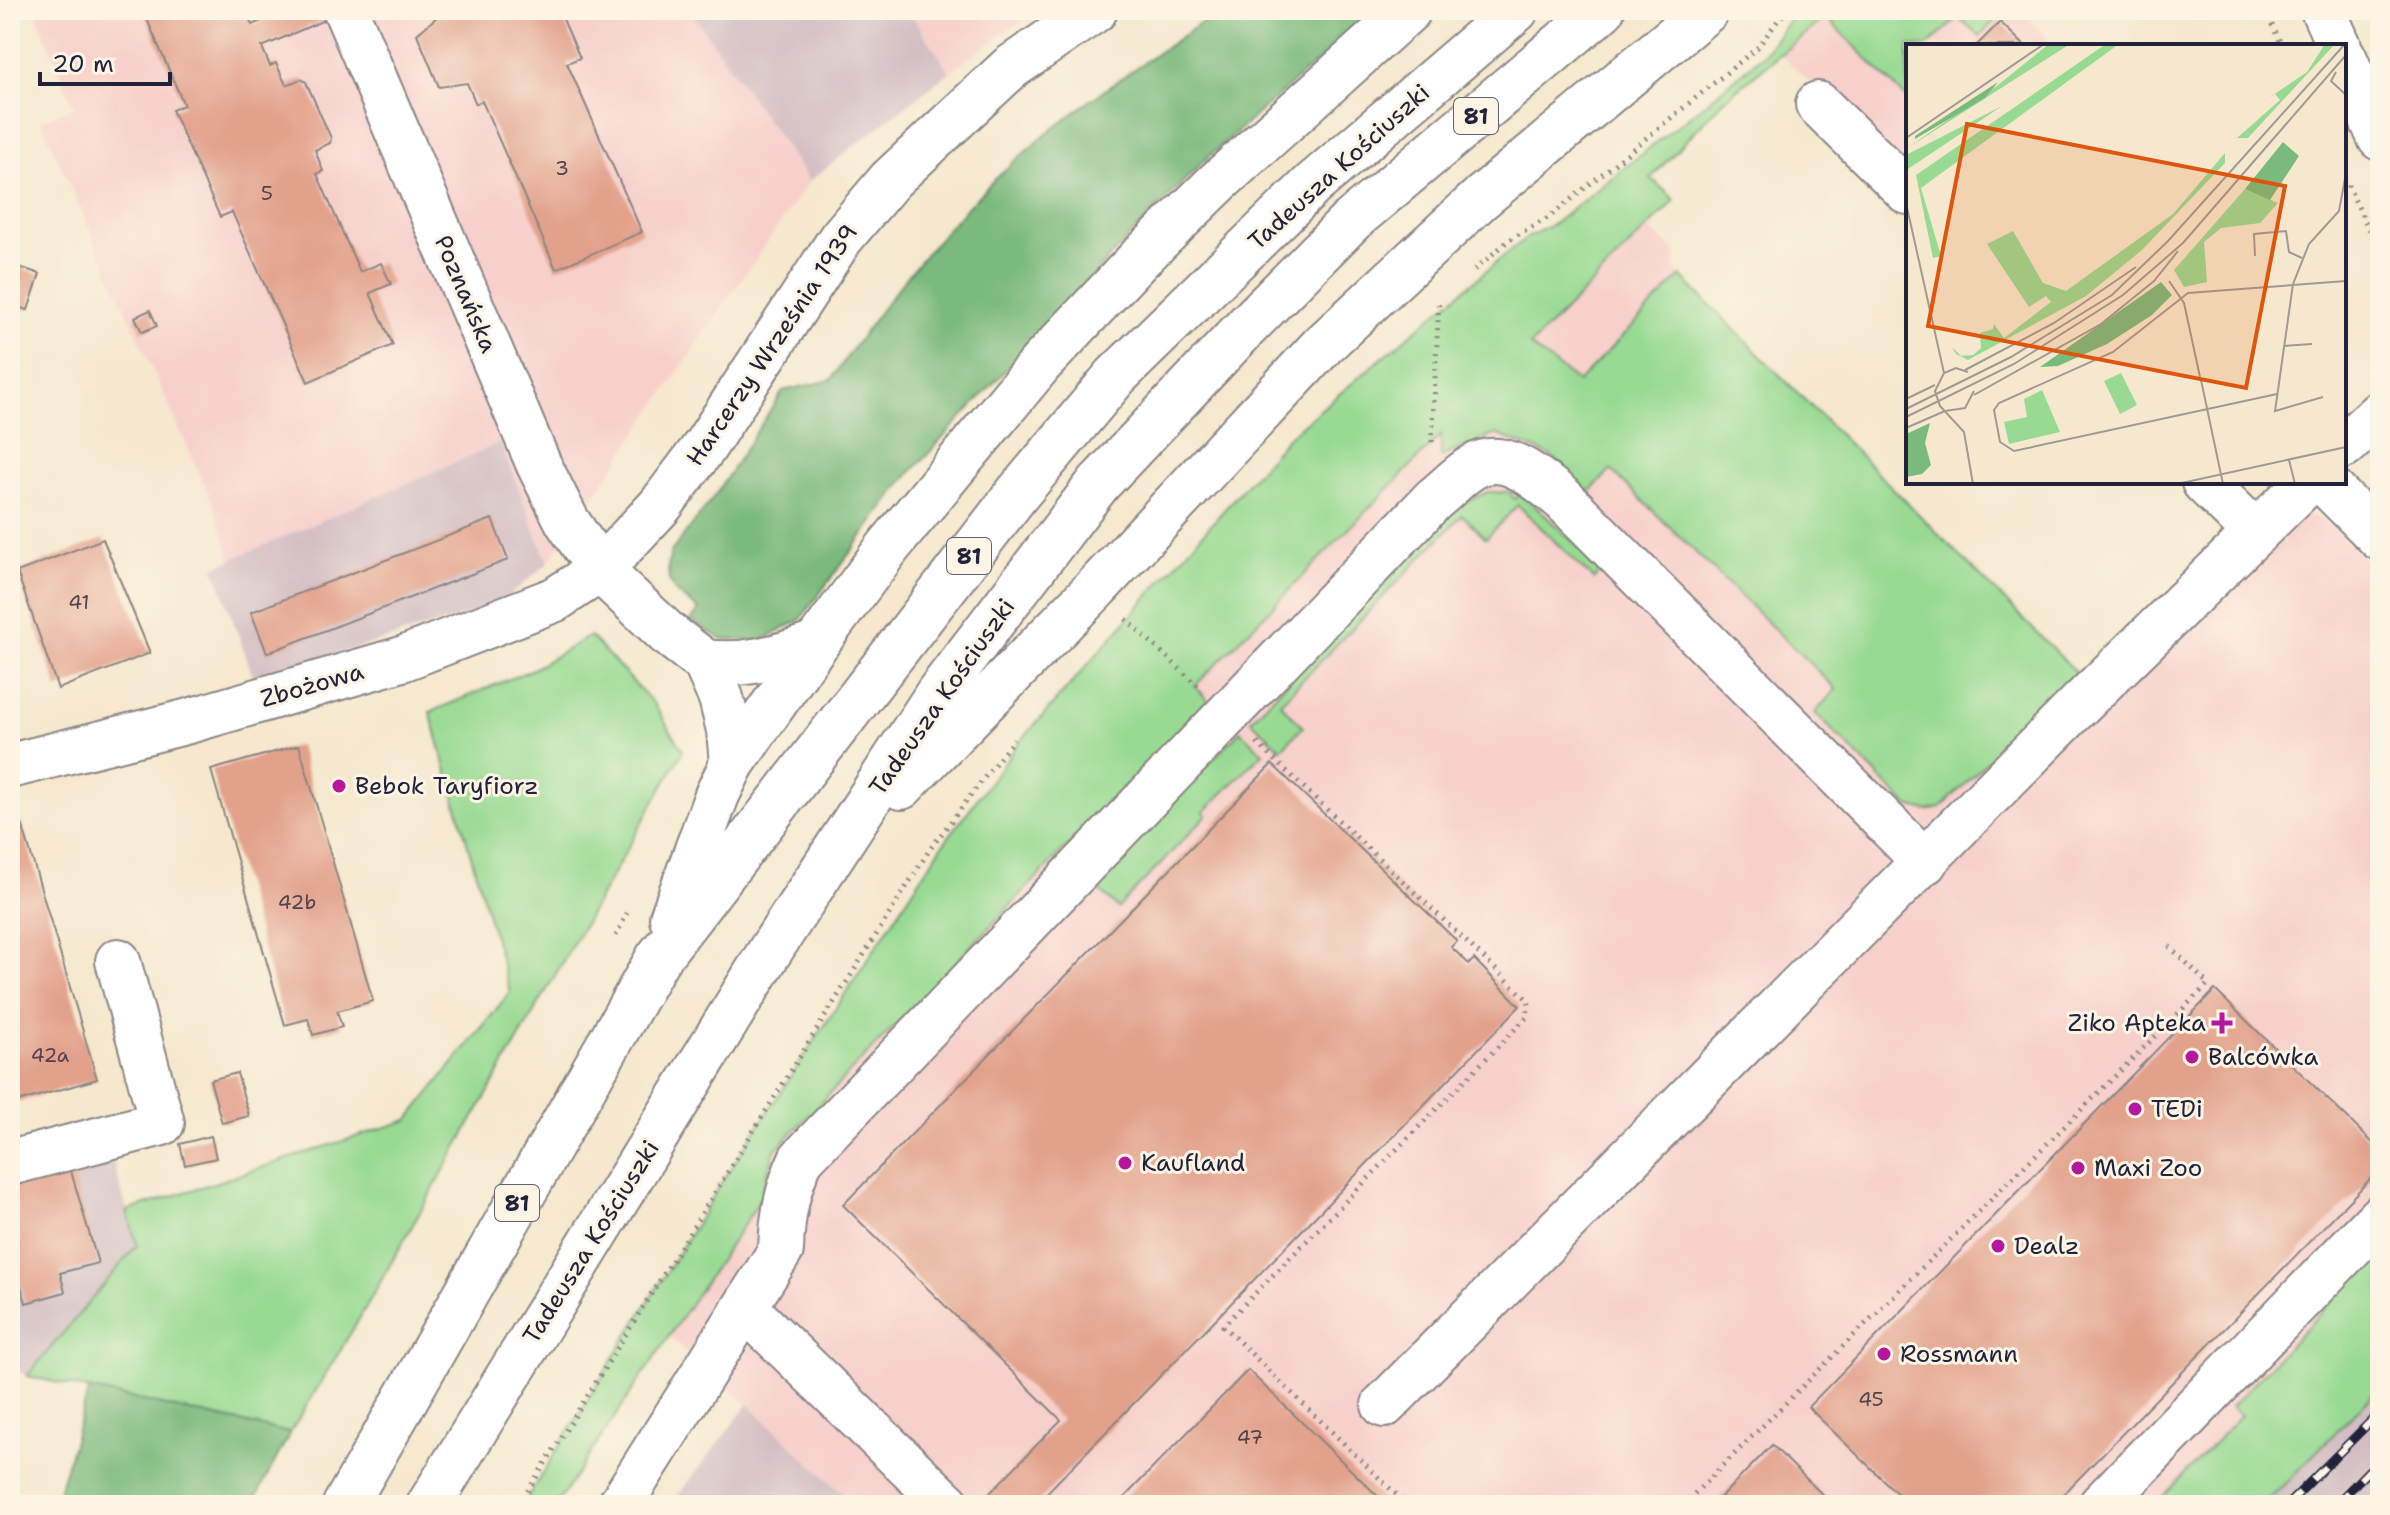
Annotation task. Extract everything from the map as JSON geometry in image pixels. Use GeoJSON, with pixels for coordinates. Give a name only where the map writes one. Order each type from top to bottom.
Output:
{"type":"FeatureCollection","features":[{"type":"Feature","properties":{"kind":"main road","name":"Harcerzy Września 1939"},"geometry":{"type":"LineString","coordinates":[[600,570],[660,506],[705,446],[841,238],[890,180],[1010,68],[1095,10]]}},
{"type":"Feature","properties":{"kind":"main road"},"geometry":{"type":"LineString","coordinates":[[658,958],[717,795],[732,764],[889,546],[1040,364],[1140,258],[1218,182],[1409,10]]}},
{"type":"Feature","properties":{"kind":"main road","name":"Tadeusza Kościuszki"},"geometry":{"type":"LineString","coordinates":[[345,1505],[658,958],[1017,494],[1116,376],[1313,184],[1516,10]]}},
{"type":"Feature","properties":{"kind":"main road","name":"Tadeusza Kościuszki"},"geometry":{"type":"LineString","coordinates":[[429,1505],[770,951],[938,693],[1098,484],[1351,221],[1602,10]]}},
{"type":"Feature","properties":{"kind":"main road"},"geometry":{"type":"LineString","coordinates":[[834,855],[1095,589],[1323,345],[1481,198],[1707,10]]}},
{"type":"Feature","properties":{"kind":"main road"},"geometry":{"type":"LineString","coordinates":[[2323,10],[2338,44]]}},
{"type":"Feature","properties":{"kind":"main road","name":"Poznańska"},"geometry":{"type":"LineString","coordinates":[[346,11],[539,465],[567,521],[600,570]]}},
{"type":"Feature","properties":{"kind":"main road"},"geometry":{"type":"LineString","coordinates":[[2346,62],[2380,138]]}},
{"type":"Feature","properties":{"kind":"main road"},"geometry":{"type":"LineString","coordinates":[[1818,104],[1906,190]]}},
{"type":"Feature","properties":{"kind":"main road"},"geometry":{"type":"LineString","coordinates":[[2346,444],[2380,413]]}},
{"type":"Feature","properties":{"kind":"main road"},"geometry":{"type":"LineString","coordinates":[[620,1505],[781,1250],[785,1204],[801,1159],[1434,499],[1476,465],[1500,461],[1529,471],[1563,499],[1925,862]]}},
{"type":"Feature","properties":{"kind":"main road"},"geometry":{"type":"LineString","coordinates":[[2206,484],[2256,533]]}},
{"type":"Feature","properties":{"kind":"main road"},"geometry":{"type":"LineString","coordinates":[[1384,1405],[2080,704],[2306,484]]}},
{"type":"Feature","properties":{"kind":"main road"},"geometry":{"type":"LineString","coordinates":[[2326,484],[2380,538]]}},
{"type":"Feature","properties":{"kind":"main road"},"geometry":{"type":"LineString","coordinates":[[600,570],[668,634],[705,662],[721,698],[729,730],[732,764]]}},
{"type":"Feature","properties":{"kind":"main road","name":"Zbożowa"},"geometry":{"type":"LineString","coordinates":[[10,766],[189,721],[402,659],[556,599],[600,570]]}},
{"type":"Feature","properties":{"kind":"main road"},"geometry":{"type":"LineString","coordinates":[[705,662],[752,663],[816,644]]}},
{"type":"Feature","properties":{"kind":"main road"},"geometry":{"type":"LineString","coordinates":[[10,1163],[162,1123],[118,961]]}},
{"type":"Feature","properties":{"kind":"main road"},"geometry":{"type":"LineString","coordinates":[[2101,1505],[2380,1217]]}},
{"type":"Feature","properties":{"kind":"main road"},"geometry":{"type":"LineString","coordinates":[[745,1308],[948,1505]]}},
{"type":"Feature","properties":{"kind":"path"},"geometry":{"type":"LineString","coordinates":[[2265,10],[2281,44]]}},
{"type":"Feature","properties":{"kind":"path"},"geometry":{"type":"LineString","coordinates":[[1463,279],[1509,240],[1548,218],[1757,48],[1783,14]]}},
{"type":"Feature","properties":{"kind":"path"},"geometry":{"type":"LineString","coordinates":[[2346,182],[2380,252]]}},
{"type":"Feature","properties":{"kind":"path"},"geometry":{"type":"LineString","coordinates":[[1427,309],[1451,289]]}},
{"type":"Feature","properties":{"kind":"path"},"geometry":{"type":"LineString","coordinates":[[1432,453],[1439,299]]}},
{"type":"Feature","properties":{"kind":"path"},"geometry":{"type":"LineString","coordinates":[[1123,617],[1529,1001],[1527,1017],[1223,1326],[1407,1505]]}},
{"type":"Feature","properties":{"kind":"path"},"geometry":{"type":"LineString","coordinates":[[519,1505],[930,849],[1018,734]]}},
{"type":"Feature","properties":{"kind":"path"},"geometry":{"type":"LineString","coordinates":[[611,946],[631,905]]}},
{"type":"Feature","properties":{"kind":"path"},"geometry":{"type":"LineString","coordinates":[[1683,1505],[2208,984],[2166,943]]}},
{"type":"Feature","properties":{"kind":"shaded area"},"geometry":{"type":"Polygon","coordinates":[[[35,10],[690,10],[809,181],[548,563],[499,443],[231,560],[214,506],[41,121],[74,107],[35,10]]]}},
{"type":"Feature","properties":{"kind":"shaded area"},"geometry":{"type":"Polygon","coordinates":[[[690,10],[908,10],[950,72],[809,181],[690,10]]]}},
{"type":"Feature","properties":{"kind":"shaded area"},"geometry":{"type":"Polygon","coordinates":[[[908,10],[1036,10],[950,72],[908,10]]]}},
{"type":"Feature","properties":{"kind":"shaded area"},"geometry":{"type":"Polygon","coordinates":[[[2005,10],[2021,10],[2052,44],[1930,44],[1958,17],[1980,36],[2005,10]]]}},
{"type":"Feature","properties":{"kind":"shaded area"},"geometry":{"type":"Polygon","coordinates":[[[1826,17],[1906,98],[1906,173],[1780,54],[1826,17]]]}},
{"type":"Feature","properties":{"kind":"shaded area"},"geometry":{"type":"Polygon","coordinates":[[[1648,227],[1676,252],[1674,268],[1681,276],[2110,703],[2303,516],[2318,517],[2332,527],[2380,575],[2380,1250],[2231,1407],[2241,1415],[2155,1505],[855,1505],[748,1404],[669,1337],[758,1203],[775,1151],[1207,700],[1195,687],[1648,227]]]}},
{"type":"Feature","properties":{"kind":"shaded area"},"geometry":{"type":"Polygon","coordinates":[[[500,443],[548,563],[497,606],[254,679],[214,567],[500,443]]]}},
{"type":"Feature","properties":{"kind":"shaded area"},"geometry":{"type":"Polygon","coordinates":[[[110,1151],[137,1245],[27,1376],[10,1369],[10,1179],[110,1151]]]}},
{"type":"Feature","properties":{"kind":"shaded area"},"geometry":{"type":"Polygon","coordinates":[[[2380,1387],[2380,1505],[2264,1505],[2380,1387]]]}},
{"type":"Feature","properties":{"kind":"shaded area"},"geometry":{"type":"Polygon","coordinates":[[[748,1404],[855,1505],[671,1505],[748,1404]]]}},
{"type":"Feature","properties":{"kind":"green space"},"geometry":{"type":"Polygon","coordinates":[[[1220,10],[1376,10],[1207,158],[1124,242],[904,480],[800,620],[761,641],[721,639],[691,621],[699,610],[675,591],[669,580],[671,552],[716,494],[783,391],[831,380],[905,279],[988,186],[1071,115],[1220,10]]]}},
{"type":"Feature","properties":{"kind":"green space"},"geometry":{"type":"Polygon","coordinates":[[[1802,10],[1989,10],[1997,18],[1980,36],[1958,17],[1930,44],[1906,44],[1906,98],[1826,17],[1724,100],[1651,178],[1675,200],[1530,346],[1578,382],[1681,276],[2076,672],[1941,808],[1927,811],[1908,806],[1815,713],[1836,689],[1611,470],[1588,493],[1550,455],[1496,434],[1441,457],[1441,435],[1195,686],[1208,700],[775,1150],[758,1203],[556,1505],[523,1505],[722,1182],[942,846],[1019,743],[1288,437],[1523,240],[1555,223],[1706,103],[1763,55],[1790,19],[1802,10]]]}},
{"type":"Feature","properties":{"kind":"green space"},"geometry":{"type":"Polygon","coordinates":[[[1488,492],[1512,492],[1512,497],[1516,499],[1519,495],[1531,502],[1589,557],[1591,564],[1595,563],[1598,573],[1594,580],[1518,505],[1486,538],[1462,515],[1280,703],[1303,727],[1281,749],[1251,720],[1460,504],[1488,492]]]}},
{"type":"Feature","properties":{"kind":"green space"},"geometry":{"type":"Polygon","coordinates":[[[590,636],[654,704],[683,751],[359,1319],[290,1433],[27,1376],[137,1245],[127,1211],[408,1120],[510,992],[430,712],[531,670],[590,636]]]}},
{"type":"Feature","properties":{"kind":"green space"},"geometry":{"type":"Polygon","coordinates":[[[1240,731],[1263,753],[1204,812],[1207,815],[1118,908],[1094,885],[1240,731]]]}},
{"type":"Feature","properties":{"kind":"green space"},"geometry":{"type":"Polygon","coordinates":[[[2380,1250],[2380,1387],[2264,1505],[2155,1505],[2241,1415],[2231,1407],[2380,1250]]]}},
{"type":"Feature","properties":{"kind":"green space"},"geometry":{"type":"Polygon","coordinates":[[[89,1389],[290,1433],[252,1505],[55,1505],[89,1389]]]}},
{"type":"Feature","properties":{"kind":"building"},"geometry":{"type":"Polygon","coordinates":[[[143,10],[245,10],[252,25],[286,10],[347,10],[262,47],[270,66],[276,63],[286,85],[301,79],[306,82],[331,138],[330,143],[315,150],[323,171],[317,174],[360,272],[381,263],[391,284],[370,293],[393,345],[308,382],[232,212],[220,217],[172,110],[184,105],[143,10]]]}},
{"type":"Feature","properties":{"kind":"building"},"geometry":{"type":"Polygon","coordinates":[[[435,10],[559,10],[580,58],[567,63],[642,232],[556,269],[482,101],[476,104],[467,83],[439,87],[417,34],[438,16],[435,10]]]}},
{"type":"Feature","properties":{"kind":"building"},"geometry":{"type":"Polygon","coordinates":[[[2000,22],[2023,44],[1978,44],[2000,22]]]}},
{"type":"Feature","properties":{"kind":"building"},"geometry":{"type":"Polygon","coordinates":[[[10,264],[40,274],[28,310],[10,305],[10,264]]]}},
{"type":"Feature","properties":{"kind":"building"},"geometry":{"type":"Polygon","coordinates":[[[150,310],[157,326],[142,332],[135,317],[150,310]]]}},
{"type":"Feature","properties":{"kind":"building"},"geometry":{"type":"Polygon","coordinates":[[[492,519],[508,560],[267,653],[251,612],[492,519]]]}},
{"type":"Feature","properties":{"kind":"building"},"geometry":{"type":"Polygon","coordinates":[[[103,539],[150,653],[58,689],[17,572],[103,539]]]}},
{"type":"Feature","properties":{"kind":"building"},"geometry":{"type":"Polygon","coordinates":[[[299,745],[373,1001],[337,1011],[342,1027],[313,1035],[308,1019],[285,1025],[211,770],[299,745]]]}},
{"type":"Feature","properties":{"kind":"building","name":"Kaufland"},"geometry":{"type":"Polygon","coordinates":[[[1272,764],[1457,941],[1451,947],[1469,964],[1474,959],[1520,1006],[1035,1505],[995,1505],[986,1497],[1061,1420],[843,1205],[1272,764]]]}},
{"type":"Feature","properties":{"kind":"building"},"geometry":{"type":"Polygon","coordinates":[[[22,824],[97,1079],[11,1104],[10,827],[22,824]]]}},
{"type":"Feature","properties":{"kind":"building"},"geometry":{"type":"Polygon","coordinates":[[[2215,990],[2380,1150],[2380,1169],[2053,1505],[1909,1505],[1808,1407],[2215,990]]]}},
{"type":"Feature","properties":{"kind":"building"},"geometry":{"type":"Polygon","coordinates":[[[237,1073],[249,1116],[222,1123],[210,1080],[237,1073]]]}},
{"type":"Feature","properties":{"kind":"building"},"geometry":{"type":"Polygon","coordinates":[[[211,1136],[216,1158],[185,1165],[180,1144],[211,1136]]]}},
{"type":"Feature","properties":{"kind":"building"},"geometry":{"type":"Polygon","coordinates":[[[70,1168],[98,1263],[60,1273],[65,1292],[26,1303],[10,1248],[10,1185],[70,1168]]]}},
{"type":"Feature","properties":{"kind":"building"},"geometry":{"type":"Polygon","coordinates":[[[1248,1370],[1387,1505],[1117,1505],[1248,1370]]]}},
{"type":"Feature","properties":{"kind":"building"},"geometry":{"type":"Polygon","coordinates":[[[1772,1445],[1833,1505],[1713,1505],[1772,1445]]]}},
{"type":"Feature","properties":{"kind":"railway"},"geometry":{"type":"LineString","coordinates":[[2287,1505],[2380,1412]]}},
{"type":"Feature","properties":{"kind":"railway"},"geometry":{"type":"LineString","coordinates":[[2335,1505],[2380,1459]]}},
{"type":"Feature","properties":{"kind":"place","name":"Bebok Taryfiorz"},"geometry":{"type":"Point","coordinates":[339,786]}},
{"type":"Feature","properties":{"kind":"place","name":"Ziko Apteka"},"geometry":{"type":"Point","coordinates":[2222,1023]}},
{"type":"Feature","properties":{"kind":"place","name":"Balcówka"},"geometry":{"type":"Point","coordinates":[2192,1057]}},
{"type":"Feature","properties":{"kind":"place","name":"TEDi"},"geometry":{"type":"Point","coordinates":[2135,1109]}},
{"type":"Feature","properties":{"kind":"place","name":"Kaufland"},"geometry":{"type":"Point","coordinates":[1125,1163]}},
{"type":"Feature","properties":{"kind":"place","name":"Maxi Zoo"},"geometry":{"type":"Point","coordinates":[2078,1168]}},
{"type":"Feature","properties":{"kind":"place","name":"Dealz"},"geometry":{"type":"Point","coordinates":[1998,1246]}},
{"type":"Feature","properties":{"kind":"place","name":"Rossmann"},"geometry":{"type":"Point","coordinates":[1884,1354]}}]}
